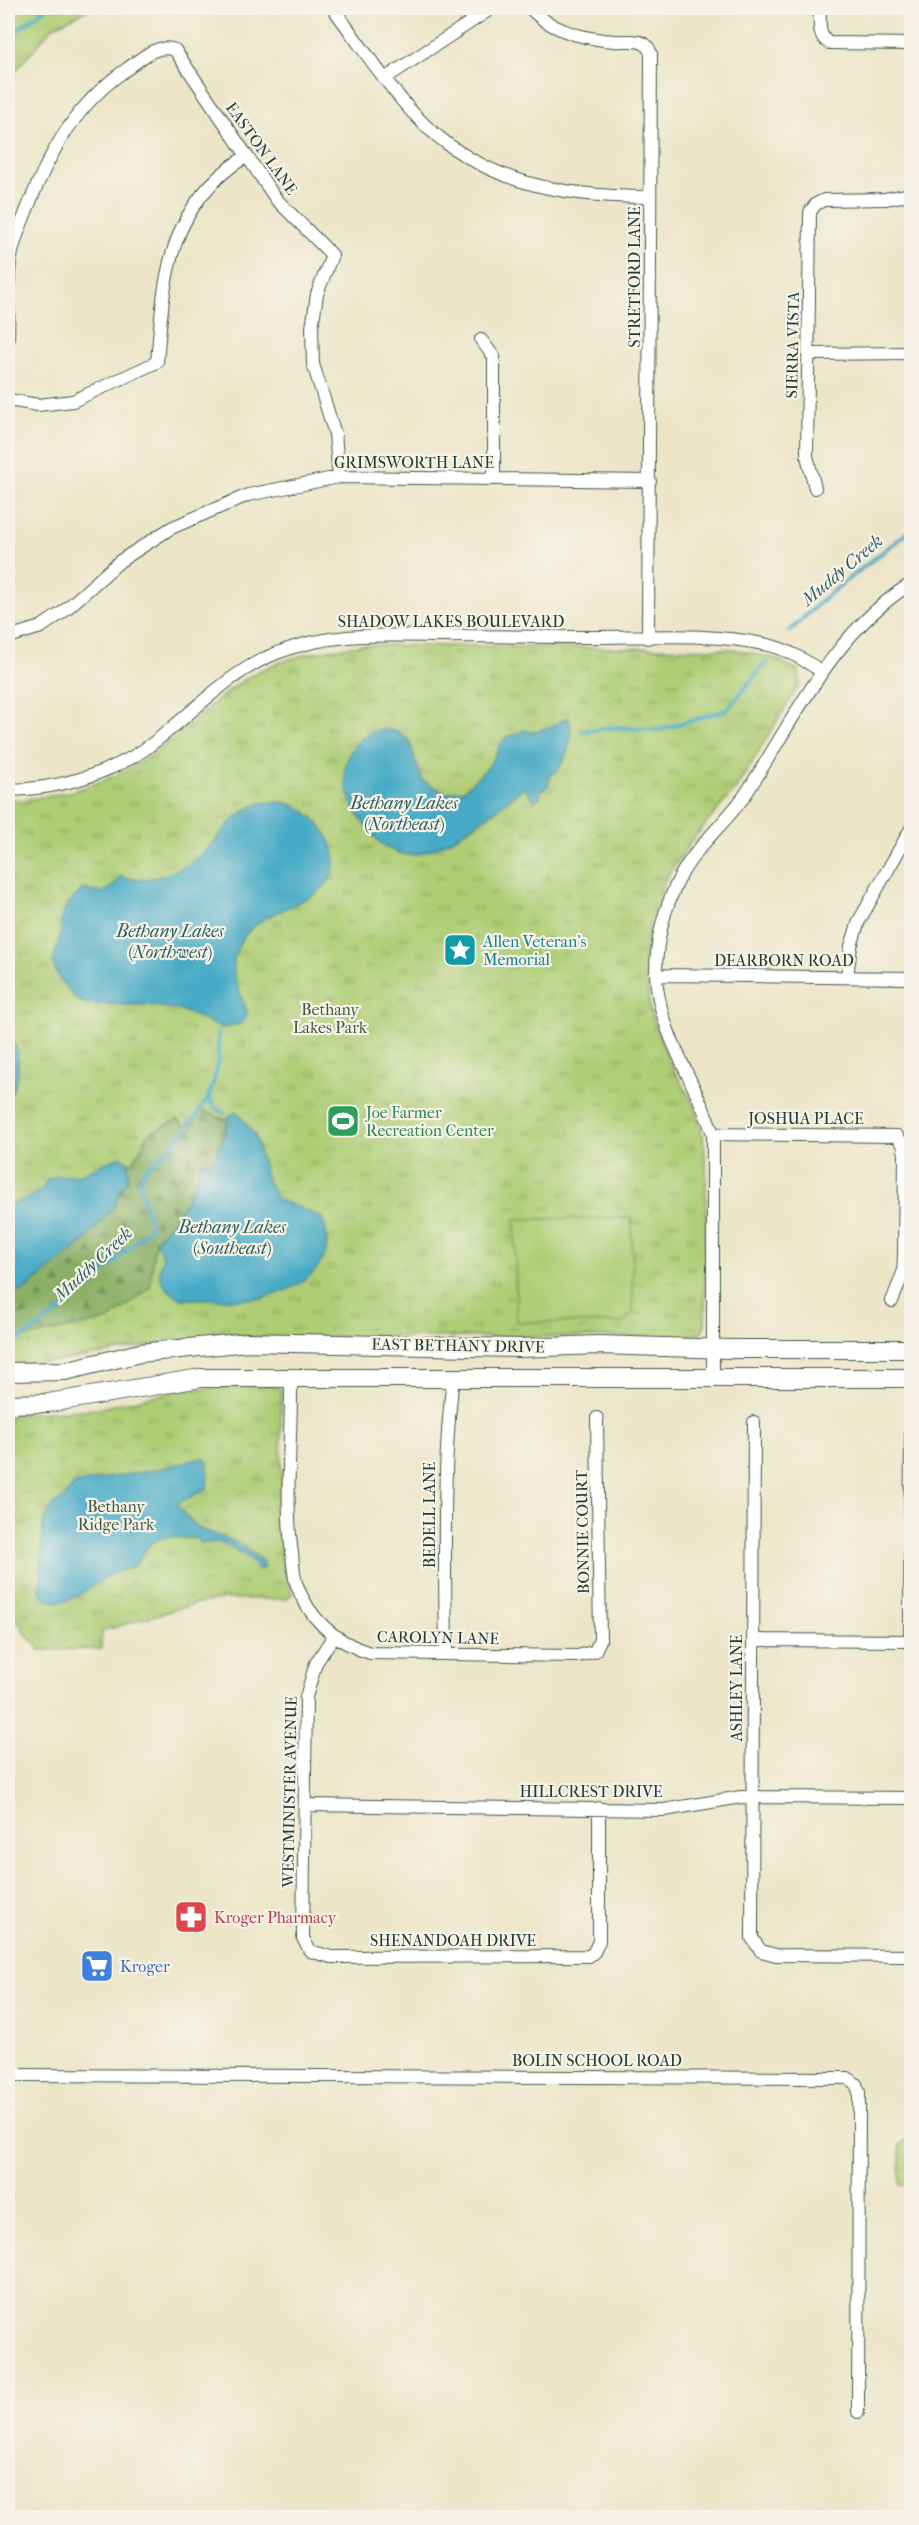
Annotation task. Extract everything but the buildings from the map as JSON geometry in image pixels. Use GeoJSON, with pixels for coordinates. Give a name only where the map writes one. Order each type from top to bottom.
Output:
{"type":"FeatureCollection","features":[{"type":"Feature","properties":{"kind":"main road","name":"EAST BETHANY DRIVE"},"geometry":{"type":"LineString","coordinates":[[8,1372],[65,1371],[141,1353],[248,1342],[519,1348],[598,1345],[912,1349]]}},
{"type":"Feature","properties":{"kind":"main road"},"geometry":{"type":"LineString","coordinates":[[453,1378],[455,1345]]}},
{"type":"Feature","properties":{"kind":"main road","name":"EAST BETHANY DRIVE"},"geometry":{"type":"LineString","coordinates":[[8,1404],[48,1402],[201,1378],[291,1376],[912,1378]]}},
{"type":"Feature","properties":{"kind":"street"},"geometry":{"type":"LineString","coordinates":[[333,8],[384,79],[413,113],[442,140],[488,168],[531,185],[570,194],[650,197]]}},
{"type":"Feature","properties":{"kind":"street"},"geometry":{"type":"LineString","coordinates":[[384,79],[492,8]]}},
{"type":"Feature","properties":{"kind":"street","name":"STRETFORD LANE"},"geometry":{"type":"LineString","coordinates":[[530,8],[545,22],[563,31],[616,42],[638,41],[650,50],[648,638]]}},
{"type":"Feature","properties":{"kind":"street"},"geometry":{"type":"LineString","coordinates":[[820,8],[822,38],[829,43],[912,44]]}},
{"type":"Feature","properties":{"kind":"street","name":"EASTON LANE"},"geometry":{"type":"LineString","coordinates":[[8,341],[10,262],[17,236],[37,184],[57,142],[71,120],[98,91],[153,51],[164,47],[175,50],[276,200],[332,255],[317,294],[312,328],[314,364],[335,434],[339,477]]}},
{"type":"Feature","properties":{"kind":"street"},"geometry":{"type":"LineString","coordinates":[[8,400],[38,405],[73,401],[157,362],[163,291],[171,252],[181,227],[209,184],[245,156]]}},
{"type":"Feature","properties":{"kind":"street","name":"SIERRA VISTA"},"geometry":{"type":"LineString","coordinates":[[815,488],[807,456],[810,218],[816,204],[824,200],[885,200],[912,194]]}},
{"type":"Feature","properties":{"kind":"street"},"geometry":{"type":"LineString","coordinates":[[481,340],[494,357],[494,478]]}},
{"type":"Feature","properties":{"kind":"street"},"geometry":{"type":"LineString","coordinates":[[808,354],[912,353]]}},
{"type":"Feature","properties":{"kind":"street","name":"GRIMSWORTH LANE"},"geometry":{"type":"LineString","coordinates":[[8,638],[41,627],[63,612],[120,561],[180,523],[248,495],[339,477],[650,481]]}},
{"type":"Feature","properties":{"kind":"street"},"geometry":{"type":"LineString","coordinates":[[713,1377],[713,1134],[706,1111],[672,1040],[660,1002],[656,975],[661,922],[681,875],[744,795],[821,670],[870,615],[892,595],[912,583]]}},
{"type":"Feature","properties":{"kind":"street","name":"SHADOW LAKES BOULEVARD"},"geometry":{"type":"LineString","coordinates":[[8,790],[23,790],[86,776],[117,763],[144,749],[203,700],[259,662],[275,653],[312,641],[378,635],[710,638],[770,645],[790,652],[821,670]]}},
{"type":"Feature","properties":{"kind":"street"},"geometry":{"type":"LineString","coordinates":[[847,977],[851,946],[859,921],[912,827]]}},
{"type":"Feature","properties":{"kind":"street","name":"DEARBORN ROAD"},"geometry":{"type":"LineString","coordinates":[[656,975],[912,978]]}},
{"type":"Feature","properties":{"kind":"street","name":"JOSHUA PLACE"},"geometry":{"type":"LineString","coordinates":[[713,1134],[897,1136],[903,1143],[905,1154],[904,1257],[903,1273],[892,1301]]}},
{"type":"Feature","properties":{"kind":"street","name":"CAROLYN LANE"},"geometry":{"type":"LineString","coordinates":[[291,1376],[290,1513],[296,1582],[321,1624],[333,1637],[349,1646],[370,1653],[578,1656],[591,1654],[599,1645]]}},
{"type":"Feature","properties":{"kind":"street","name":"BEDELL LANE"},"geometry":{"type":"LineString","coordinates":[[446,1654],[445,1484],[447,1425],[453,1378]]}},
{"type":"Feature","properties":{"kind":"street","name":"BONNIE COURT"},"geometry":{"type":"LineString","coordinates":[[597,1418],[599,1645]]}},
{"type":"Feature","properties":{"kind":"street","name":"ASHLEY LANE"},"geometry":{"type":"LineString","coordinates":[[754,1422],[752,1930],[755,1945],[761,1951],[776,1955],[912,1956]]}},
{"type":"Feature","properties":{"kind":"street"},"geometry":{"type":"LineString","coordinates":[[753,1640],[911,1641],[911,1428]]}},
{"type":"Feature","properties":{"kind":"street","name":"WESTMINISTER AVENUE"},"geometry":{"type":"LineString","coordinates":[[310,1951],[303,1938],[306,1697],[316,1663],[333,1637]]}},
{"type":"Feature","properties":{"kind":"street","name":"HILLCREST DRIVE"},"geometry":{"type":"LineString","coordinates":[[305,1805],[664,1810],[703,1802],[752,1798],[912,1798]]}},
{"type":"Feature","properties":{"kind":"street","name":"SHENANDOAH DRIVE"},"geometry":{"type":"LineString","coordinates":[[310,1951],[331,1957],[589,1956],[594,1952],[599,1941],[599,1808]]}},
{"type":"Feature","properties":{"kind":"street","name":"BOLIN SCHOOL ROAD"},"geometry":{"type":"LineString","coordinates":[[8,2075],[848,2078],[856,2084],[859,2092],[858,2412]]}},
{"type":"Feature","properties":{"kind":"green space"},"geometry":{"type":"Polygon","coordinates":[[[8,8],[91,8],[53,27],[8,80],[8,8]]]}},
{"type":"Feature","properties":{"kind":"green space","name":"Bethany Lakes Park"},"geometry":{"type":"Polygon","coordinates":[[[361,645],[733,649],[774,658],[799,671],[800,683],[737,787],[693,839],[666,878],[650,922],[645,962],[650,1011],[670,1064],[696,1108],[703,1137],[706,1166],[705,1324],[701,1333],[686,1337],[223,1337],[196,1339],[62,1360],[8,1365],[8,800],[46,797],[103,781],[154,753],[223,695],[260,671],[302,656],[361,645]]]}},
{"type":"Feature","properties":{"kind":"green space"},"geometry":{"type":"Polygon","coordinates":[[[199,1108],[228,1121],[214,1160],[202,1163],[183,1205],[155,1240],[150,1288],[109,1320],[8,1341],[8,1295],[26,1289],[86,1239],[115,1205],[120,1190],[128,1180],[128,1162],[133,1162],[149,1133],[178,1119],[190,1132],[199,1108]]]}},
{"type":"Feature","properties":{"kind":"green space"},"geometry":{"type":"Polygon","coordinates":[[[632,1218],[633,1312],[623,1323],[516,1322],[515,1219],[632,1218]]]}},
{"type":"Feature","properties":{"kind":"green space","name":"Bethany Ridge Park"},"geometry":{"type":"Polygon","coordinates":[[[270,1385],[281,1389],[282,1559],[292,1594],[286,1599],[225,1599],[194,1604],[102,1631],[101,1649],[40,1650],[24,1632],[20,1622],[8,1617],[8,1415],[96,1409],[180,1390],[270,1385]]]}},
{"type":"Feature","properties":{"kind":"green space"},"geometry":{"type":"Polygon","coordinates":[[[911,2140],[911,2185],[900,2185],[900,2145],[911,2140]]]}},
{"type":"Feature","properties":{"kind":"water","name":"Bethany Lakes (Northeast)"},"geometry":{"type":"Polygon","coordinates":[[[568,717],[571,738],[567,752],[557,772],[551,773],[548,786],[541,790],[540,796],[535,801],[524,787],[470,828],[424,852],[411,855],[399,853],[376,838],[358,815],[347,789],[345,767],[352,749],[358,742],[374,732],[394,731],[409,740],[422,780],[444,793],[464,790],[489,766],[504,739],[524,730],[533,732],[548,728],[568,717]]]}},
{"type":"Feature","properties":{"kind":"water","name":"Bethany Lakes (Northwest)"},"geometry":{"type":"Polygon","coordinates":[[[260,803],[287,803],[308,814],[325,832],[331,843],[334,866],[331,877],[324,887],[314,895],[260,922],[248,931],[240,943],[234,971],[247,1013],[242,1023],[222,1028],[181,1010],[147,1005],[87,1004],[75,999],[56,973],[53,960],[59,941],[62,915],[67,905],[84,888],[95,892],[105,891],[113,886],[120,876],[140,880],[171,873],[198,857],[239,814],[260,803]]]}},
{"type":"Feature","properties":{"kind":"water"},"geometry":{"type":"Polygon","coordinates":[[[8,1028],[17,1055],[18,1072],[8,1099],[8,1028]]]}},
{"type":"Feature","properties":{"kind":"water","name":"Bethany Lakes (Southeast)"},"geometry":{"type":"Polygon","coordinates":[[[236,1111],[255,1135],[267,1180],[277,1199],[321,1217],[326,1232],[327,1246],[324,1258],[308,1277],[297,1285],[270,1296],[239,1299],[182,1299],[162,1282],[160,1271],[163,1257],[155,1240],[171,1224],[184,1205],[202,1163],[214,1160],[225,1135],[229,1116],[236,1111]]]}},
{"type":"Feature","properties":{"kind":"water"},"geometry":{"type":"Polygon","coordinates":[[[121,1156],[128,1162],[128,1180],[120,1190],[115,1205],[86,1239],[26,1289],[8,1295],[8,1206],[30,1197],[43,1188],[47,1180],[55,1176],[78,1175],[121,1156]]]}},
{"type":"Feature","properties":{"kind":"water"},"geometry":{"type":"Polygon","coordinates":[[[204,1457],[208,1464],[207,1489],[178,1503],[178,1507],[198,1528],[238,1543],[262,1561],[264,1567],[257,1570],[246,1556],[219,1542],[200,1543],[196,1538],[164,1537],[150,1543],[136,1565],[114,1573],[77,1596],[58,1602],[40,1592],[43,1523],[53,1504],[64,1499],[74,1484],[159,1469],[204,1457]]]}},
{"type":"Feature","properties":{"kind":"waterway"},"geometry":{"type":"LineString","coordinates":[[8,38],[46,8]]}},
{"type":"Feature","properties":{"kind":"waterway","name":"Muddy Creek"},"geometry":{"type":"LineString","coordinates":[[790,631],[823,599],[912,529]]}},
{"type":"Feature","properties":{"kind":"waterway","name":"Muddy Creek"},"geometry":{"type":"LineString","coordinates":[[581,732],[614,727],[659,730],[727,710],[766,662]]}},
{"type":"Feature","properties":{"kind":"waterway","name":"Muddy Creek"},"geometry":{"type":"LineString","coordinates":[[8,1346],[66,1306],[150,1228],[141,1189],[142,1176],[189,1125],[207,1099],[217,1070],[218,1032]]}},
{"type":"Feature","properties":{"kind":"waterway","name":"Muddy Creek"},"geometry":{"type":"LineString","coordinates":[[210,1096],[214,1108],[224,1113]]}},
{"type":"Feature","properties":{"kind":"place","name":"Allen Veteran's Memorial"},"geometry":{"type":"Point","coordinates":[460,950]}},
{"type":"Feature","properties":{"kind":"place","name":"Joe Farmer Recreation Center"},"geometry":{"type":"Point","coordinates":[343,1121]}},
{"type":"Feature","properties":{"kind":"place","name":"Kroger Pharmacy"},"geometry":{"type":"Point","coordinates":[191,1917]}},
{"type":"Feature","properties":{"kind":"place","name":"Kroger"},"geometry":{"type":"Point","coordinates":[97,1966]}}]}
